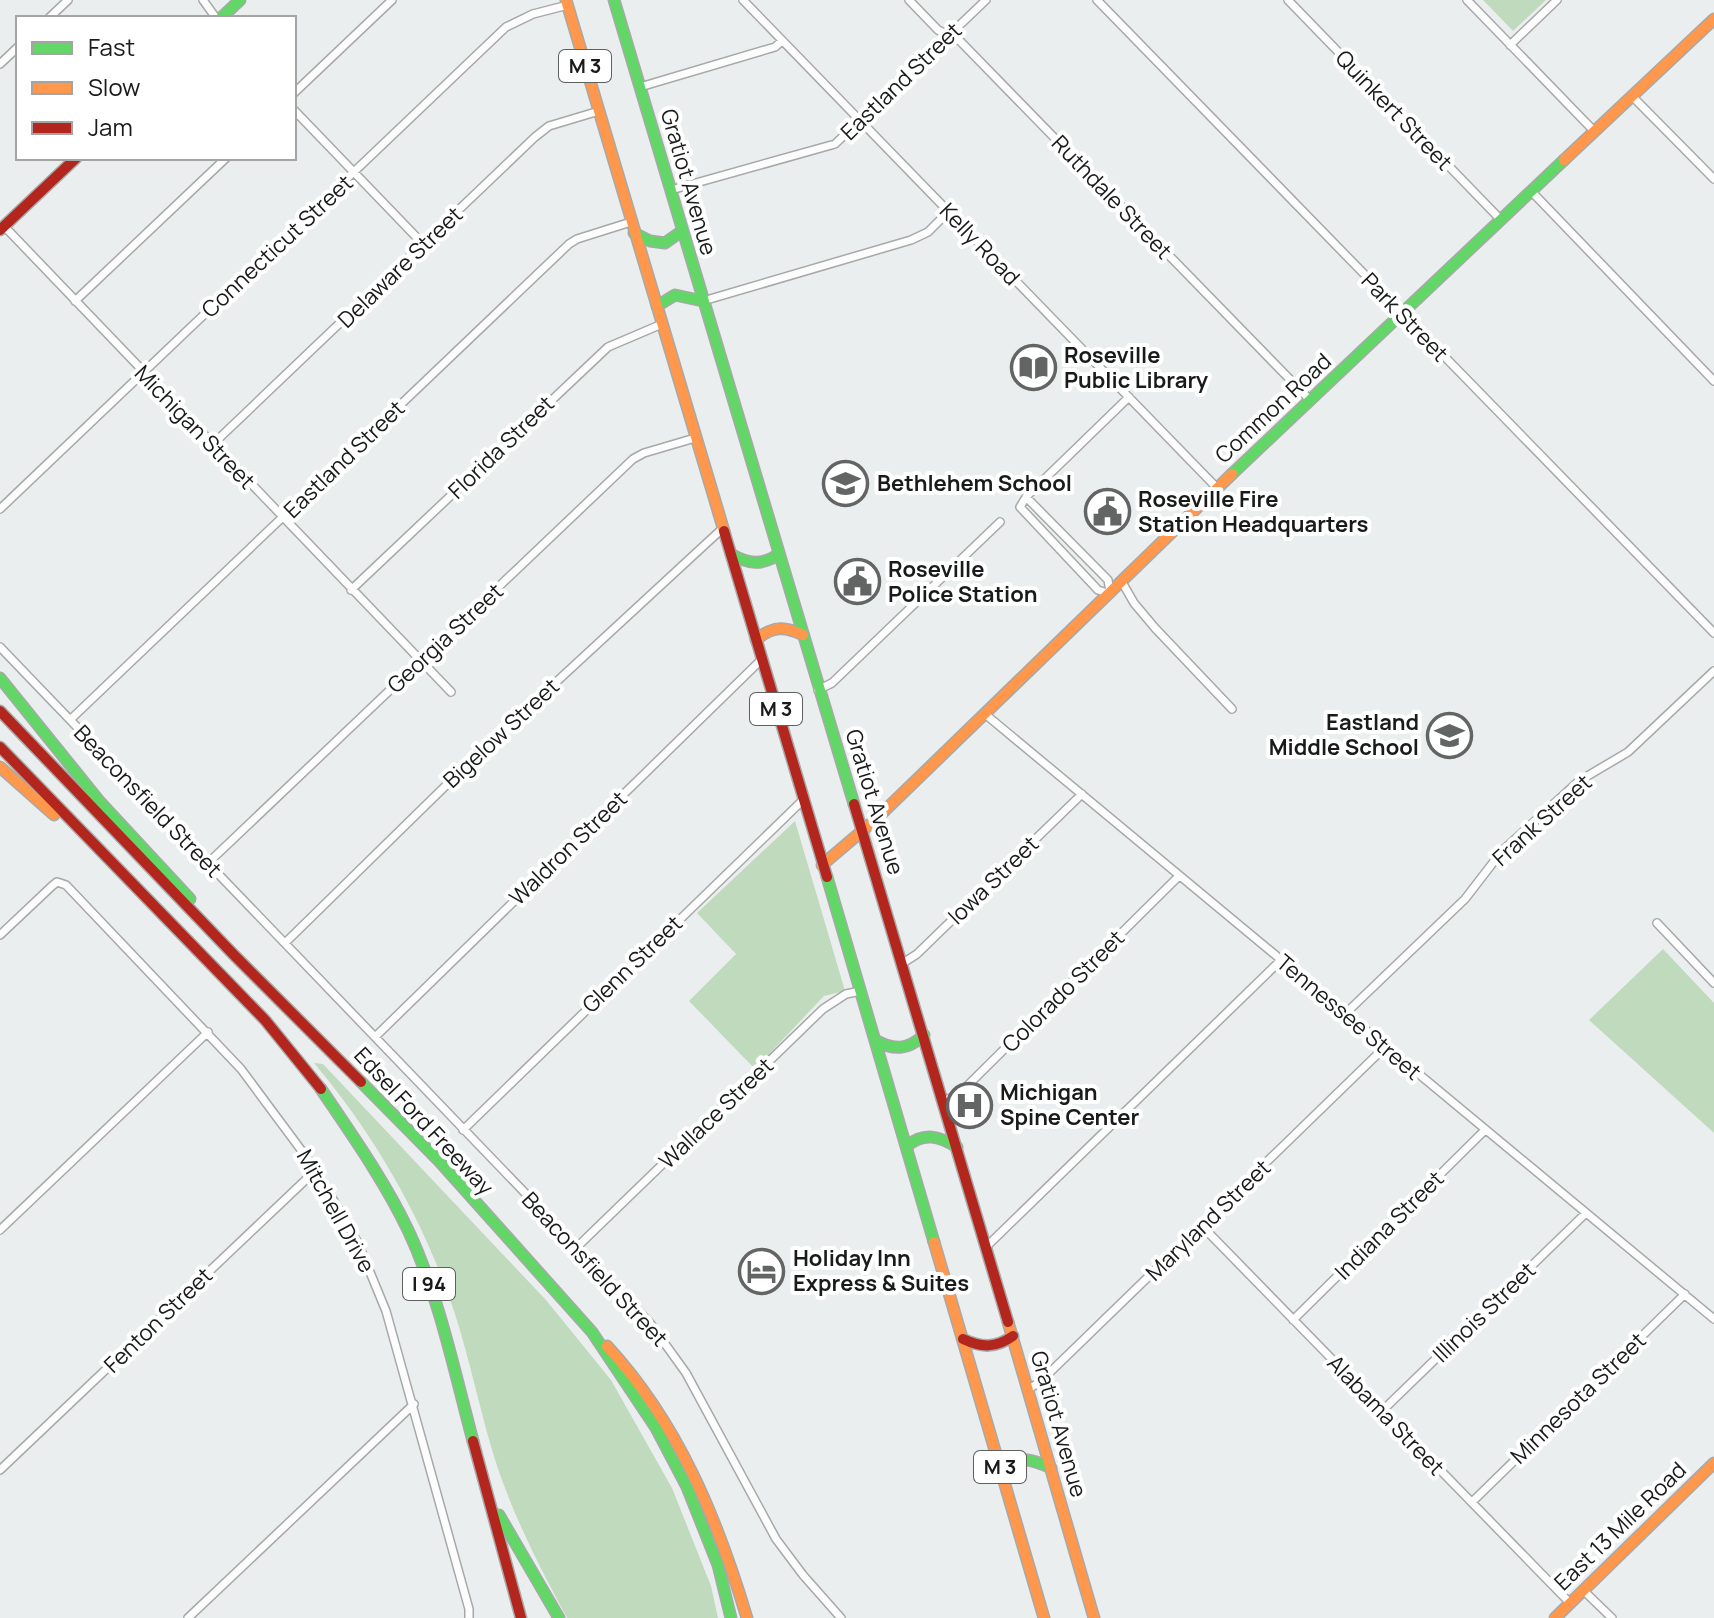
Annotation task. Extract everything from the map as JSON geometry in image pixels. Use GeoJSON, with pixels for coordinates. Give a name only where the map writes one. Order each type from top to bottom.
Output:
{"type":"FeatureCollection","features":[{"type":"Feature","properties":{"kind":"main road"},"geometry":{"type":"LineString","coordinates":[[220,16],[240,0]]}},
{"type":"Feature","properties":{"kind":"main road","name":"Gratiot Avenue"},"geometry":{"type":"LineString","coordinates":[[614,0],[818,690],[864,829],[1094,1618]]}},
{"type":"Feature","properties":{"kind":"main road","name":"M 3"},"geometry":{"type":"LineString","coordinates":[[567,2],[1044,1618]]}},
{"type":"Feature","properties":{"kind":"main road","name":"Common Road"},"geometry":{"type":"LineString","coordinates":[[822,865],[864,829],[1217,488],[1714,19]]}},
{"type":"Feature","properties":{"kind":"main road"},"geometry":{"type":"LineString","coordinates":[[2,228],[74,160]]}},
{"type":"Feature","properties":{"kind":"main road"},"geometry":{"type":"LineString","coordinates":[[632,228],[650,241],[665,243],[682,231]]}},
{"type":"Feature","properties":{"kind":"main road"},"geometry":{"type":"LineString","coordinates":[[657,306],[675,295],[703,301]]}},
{"type":"Feature","properties":{"kind":"main road"},"geometry":{"type":"LineString","coordinates":[[731,554],[741,561],[758,564],[779,554]]}},
{"type":"Feature","properties":{"kind":"main road"},"geometry":{"type":"LineString","coordinates":[[756,640],[776,627],[792,629],[803,635]]}},
{"type":"Feature","properties":{"kind":"main road"},"geometry":{"type":"LineString","coordinates":[[0,678],[79,777],[180,887],[234,955]]}},
{"type":"Feature","properties":{"kind":"main road","name":"Edsel Ford Freeway"},"geometry":{"type":"LineString","coordinates":[[0,711],[234,955],[439,1161],[592,1332],[656,1428],[687,1487],[718,1565],[731,1618]]}},
{"type":"Feature","properties":{"kind":"main road","name":"I 94"},"geometry":{"type":"LineString","coordinates":[[0,747],[265,1020],[321,1089],[383,1182],[409,1232],[437,1306],[521,1618]]}},
{"type":"Feature","properties":{"kind":"main road"},"geometry":{"type":"LineString","coordinates":[[0,767],[65,825],[95,847]]}},
{"type":"Feature","properties":{"kind":"main road"},"geometry":{"type":"LineString","coordinates":[[875,1040],[902,1050],[924,1035]]}},
{"type":"Feature","properties":{"kind":"main road"},"geometry":{"type":"LineString","coordinates":[[907,1146],[916,1138],[928,1135],[957,1147]]}},
{"type":"Feature","properties":{"kind":"main road"},"geometry":{"type":"LineString","coordinates":[[592,1332],[627,1365],[682,1452],[719,1533],[747,1618]]}},
{"type":"Feature","properties":{"kind":"main road"},"geometry":{"type":"LineString","coordinates":[[963,1339],[990,1348],[1013,1336]]}},
{"type":"Feature","properties":{"kind":"main road"},"geometry":{"type":"LineString","coordinates":[[1000,1468],[1011,1460],[1024,1457],[1051,1468]]}},
{"type":"Feature","properties":{"kind":"main road","name":"East 13 Mile Road"},"geometry":{"type":"LineString","coordinates":[[1555,1618],[1714,1463]]}},
{"type":"Feature","properties":{"kind":"main road"},"geometry":{"type":"LineString","coordinates":[[489,1499],[559,1618]]}},
{"type":"Feature","properties":{"kind":"street"},"geometry":{"type":"LineString","coordinates":[[51,16],[68,0]]}},
{"type":"Feature","properties":{"kind":"street"},"geometry":{"type":"LineString","coordinates":[[203,0],[216,16]]}},
{"type":"Feature","properties":{"kind":"street"},"geometry":{"type":"LineString","coordinates":[[296,91],[392,0]]}},
{"type":"Feature","properties":{"kind":"street","name":"Kelly Road"},"geometry":{"type":"LineString","coordinates":[[743,0],[1217,488]]}},
{"type":"Feature","properties":{"kind":"street","name":"Ruthdale Street"},"geometry":{"type":"LineString","coordinates":[[909,0],[938,30],[960,41],[1310,400]]}},
{"type":"Feature","properties":{"kind":"street","name":"Eastland Street"},"geometry":{"type":"LineString","coordinates":[[671,190],[835,144],[986,0]]}},
{"type":"Feature","properties":{"kind":"street","name":"Park Street"},"geometry":{"type":"LineString","coordinates":[[1097,0],[1714,633]]}},
{"type":"Feature","properties":{"kind":"street","name":"Quinkert Street"},"geometry":{"type":"LineString","coordinates":[[1288,0],[1501,220]]}},
{"type":"Feature","properties":{"kind":"street"},"geometry":{"type":"LineString","coordinates":[[1467,0],[1594,131]]}},
{"type":"Feature","properties":{"kind":"street"},"geometry":{"type":"LineString","coordinates":[[1510,45],[1557,0]]}},
{"type":"Feature","properties":{"kind":"street","name":"Connecticut Street"},"geometry":{"type":"LineString","coordinates":[[0,509],[506,27],[567,2]]}},
{"type":"Feature","properties":{"kind":"street"},"geometry":{"type":"LineString","coordinates":[[640,87],[775,47],[782,41]]}},
{"type":"Feature","properties":{"kind":"street"},"geometry":{"type":"LineString","coordinates":[[0,64],[16,49]]}},
{"type":"Feature","properties":{"kind":"street"},"geometry":{"type":"LineString","coordinates":[[1632,96],[1714,179]]}},
{"type":"Feature","properties":{"kind":"street","name":"Delaware Street"},"geometry":{"type":"LineString","coordinates":[[212,445],[547,128],[599,111]]}},
{"type":"Feature","properties":{"kind":"street"},"geometry":{"type":"LineString","coordinates":[[296,112],[424,245]]}},
{"type":"Feature","properties":{"kind":"street"},"geometry":{"type":"LineString","coordinates":[[75,301],[224,160]]}},
{"type":"Feature","properties":{"kind":"street"},"geometry":{"type":"LineString","coordinates":[[1532,192],[1714,381]]}},
{"type":"Feature","properties":{"kind":"street"},"geometry":{"type":"LineString","coordinates":[[703,301],[911,240],[928,232],[948,212]]}},
{"type":"Feature","properties":{"kind":"street","name":"Michigan Street"},"geometry":{"type":"LineString","coordinates":[[2,228],[451,692]]}},
{"type":"Feature","properties":{"kind":"street","name":"Eastland Street"},"geometry":{"type":"LineString","coordinates":[[71,719],[572,242],[632,228]]}},
{"type":"Feature","properties":{"kind":"street","name":"Florida Street"},"geometry":{"type":"LineString","coordinates":[[351,590],[608,347],[662,324]]}},
{"type":"Feature","properties":{"kind":"street"},"geometry":{"type":"LineString","coordinates":[[1026,497],[1108,580],[1110,594],[1098,590],[1020,507],[1026,497],[1129,397]]}},
{"type":"Feature","properties":{"kind":"street","name":"Georgia Street"},"geometry":{"type":"LineString","coordinates":[[208,863],[637,456],[695,438]]}},
{"type":"Feature","properties":{"kind":"street"},"geometry":{"type":"LineString","coordinates":[[818,690],[832,683],[1000,522]]}},
{"type":"Feature","properties":{"kind":"street","name":"Bigelow Street"},"geometry":{"type":"LineString","coordinates":[[285,943],[475,757],[723,528]]}},
{"type":"Feature","properties":{"kind":"street"},"geometry":{"type":"LineString","coordinates":[[1122,582],[1134,603],[1155,628],[1232,709]]}},
{"type":"Feature","properties":{"kind":"street","name":"Beaconsfield Street"},"geometry":{"type":"LineString","coordinates":[[0,647],[650,1323],[677,1359],[762,1517],[787,1556],[841,1618]]}},
{"type":"Feature","properties":{"kind":"street","name":"Waldron Street"},"geometry":{"type":"LineString","coordinates":[[375,1037],[761,660]]}},
{"type":"Feature","properties":{"kind":"street","name":"Frank Street"},"geometry":{"type":"LineString","coordinates":[[1346,1013],[1465,899],[1502,851],[1579,781],[1628,752],[1714,671]]}},
{"type":"Feature","properties":{"kind":"street","name":"Tennessee Street"},"geometry":{"type":"LineString","coordinates":[[985,714],[1714,1319]]}},
{"type":"Feature","properties":{"kind":"street","name":"Iowa Street"},"geometry":{"type":"LineString","coordinates":[[903,963],[917,954],[1082,794]]}},
{"type":"Feature","properties":{"kind":"street","name":"Glenn Street"},"geometry":{"type":"LineString","coordinates":[[463,1130],[803,800]]}},
{"type":"Feature","properties":{"kind":"street","name":"Colorado Street"},"geometry":{"type":"LineString","coordinates":[[943,1101],[958,1095],[1179,876]]}},
{"type":"Feature","properties":{"kind":"street","name":"Mitchell Drive"},"geometry":{"type":"LineString","coordinates":[[0,935],[52,886],[61,883],[208,1032],[265,1098],[316,1170],[358,1243],[375,1281],[414,1404],[469,1618]]}},
{"type":"Feature","properties":{"kind":"street"},"geometry":{"type":"LineString","coordinates":[[1657,923],[1714,983]]}},
{"type":"Feature","properties":{"kind":"street"},"geometry":{"type":"LineString","coordinates":[[986,1247],[1281,960]]}},
{"type":"Feature","properties":{"kind":"street","name":"Wallace Street"},"geometry":{"type":"LineString","coordinates":[[577,1247],[823,1009],[846,994],[861,991]]}},
{"type":"Feature","properties":{"kind":"street"},"geometry":{"type":"LineString","coordinates":[[0,1230],[208,1032]]}},
{"type":"Feature","properties":{"kind":"street","name":"Maryland Street"},"geometry":{"type":"LineString","coordinates":[[1028,1390],[1042,1380],[1385,1047]]}},
{"type":"Feature","properties":{"kind":"street","name":"Indiana Street"},"geometry":{"type":"LineString","coordinates":[[1293,1320],[1485,1130]]}},
{"type":"Feature","properties":{"kind":"street","name":"Fenton Street"},"geometry":{"type":"LineString","coordinates":[[0,1470],[316,1170]]}},
{"type":"Feature","properties":{"kind":"street","name":"Illinois Street"},"geometry":{"type":"LineString","coordinates":[[1382,1411],[1586,1213]]}},
{"type":"Feature","properties":{"kind":"street","name":"Alabama Street"},"geometry":{"type":"LineString","coordinates":[[1202,1226],[1570,1603]]}},
{"type":"Feature","properties":{"kind":"street","name":"Minnesota Street"},"geometry":{"type":"LineString","coordinates":[[1472,1502],[1685,1294]]}},
{"type":"Feature","properties":{"kind":"street"},"geometry":{"type":"LineString","coordinates":[[188,1618],[414,1404]]}},
{"type":"Feature","properties":{"kind":"street"},"geometry":{"type":"LineString","coordinates":[[1583,1590],[1612,1618]]}},
{"type":"Feature","properties":{"kind":"green space"},"geometry":{"type":"Polygon","coordinates":[[[1483,0],[1546,0],[1513,31],[1483,0]]]}},
{"type":"Feature","properties":{"kind":"green space"},"geometry":{"type":"Polygon","coordinates":[[[795,821],[845,991],[824,996],[755,1069],[689,1001],[736,954],[697,913],[795,821]]]}},
{"type":"Feature","properties":{"kind":"green space"},"geometry":{"type":"Polygon","coordinates":[[[1663,949],[1714,1003],[1714,1133],[1589,1020],[1663,949]]]}},
{"type":"Feature","properties":{"kind":"green space"},"geometry":{"type":"Polygon","coordinates":[[[314,1063],[323,1064],[546,1300],[611,1380],[672,1488],[711,1586],[718,1618],[567,1618],[505,1488],[454,1311],[428,1244],[377,1149],[314,1063]]]}},
{"type":"Feature","properties":{"kind":"traffic: fast"},"geometry":{"type":"LineString","coordinates":[[223,16],[240,0]]}},
{"type":"Feature","properties":{"kind":"traffic: fast"},"geometry":{"type":"LineString","coordinates":[[614,0],[854,804]]}},
{"type":"Feature","properties":{"kind":"traffic: fast"},"geometry":{"type":"LineString","coordinates":[[1232,474],[1564,160]]}},
{"type":"Feature","properties":{"kind":"traffic: fast"},"geometry":{"type":"LineString","coordinates":[[634,233],[650,241],[665,243],[682,231]]}},
{"type":"Feature","properties":{"kind":"traffic: fast"},"geometry":{"type":"LineString","coordinates":[[657,306],[675,295],[703,301]]}},
{"type":"Feature","properties":{"kind":"traffic: fast"},"geometry":{"type":"LineString","coordinates":[[731,554],[755,562],[779,554]]}},
{"type":"Feature","properties":{"kind":"traffic: fast"},"geometry":{"type":"LineString","coordinates":[[0,678],[100,802],[190,899]]}},
{"type":"Feature","properties":{"kind":"traffic: fast"},"geometry":{"type":"LineString","coordinates":[[827,877],[934,1242]]}},
{"type":"Feature","properties":{"kind":"traffic: fast"},"geometry":{"type":"LineString","coordinates":[[875,1040],[888,1046],[901,1047],[912,1044],[924,1035]]}},
{"type":"Feature","properties":{"kind":"traffic: fast"},"geometry":{"type":"LineString","coordinates":[[361,1082],[439,1161],[592,1332],[656,1428],[687,1487],[718,1565],[731,1618]]}},
{"type":"Feature","properties":{"kind":"traffic: fast"},"geometry":{"type":"LineString","coordinates":[[321,1089],[389,1193],[419,1255],[445,1334],[473,1441]]}},
{"type":"Feature","properties":{"kind":"traffic: fast"},"geometry":{"type":"LineString","coordinates":[[907,1146],[919,1139],[932,1137],[957,1147]]}},
{"type":"Feature","properties":{"kind":"traffic: fast"},"geometry":{"type":"LineString","coordinates":[[1000,1468],[1013,1461],[1025,1460],[1051,1468]]}},
{"type":"Feature","properties":{"kind":"traffic: fast"},"geometry":{"type":"LineString","coordinates":[[499,1515],[559,1618]]}},
{"type":"Feature","properties":{"kind":"traffic: slow"},"geometry":{"type":"LineString","coordinates":[[566,0],[724,531]]}},
{"type":"Feature","properties":{"kind":"traffic: slow"},"geometry":{"type":"LineString","coordinates":[[1564,160],[1714,19]]}},
{"type":"Feature","properties":{"kind":"traffic: slow"},"geometry":{"type":"LineString","coordinates":[[822,865],[875,820],[1232,474]]}},
{"type":"Feature","properties":{"kind":"traffic: slow"},"geometry":{"type":"LineString","coordinates":[[756,640],[779,629],[803,635]]}},
{"type":"Feature","properties":{"kind":"traffic: slow"},"geometry":{"type":"LineString","coordinates":[[0,767],[54,815]]}},
{"type":"Feature","properties":{"kind":"traffic: slow"},"geometry":{"type":"LineString","coordinates":[[934,1242],[1044,1618]]}},
{"type":"Feature","properties":{"kind":"traffic: slow"},"geometry":{"type":"LineString","coordinates":[[1008,1322],[1094,1618]]}},
{"type":"Feature","properties":{"kind":"traffic: slow"},"geometry":{"type":"LineString","coordinates":[[607,1346],[655,1407],[692,1473],[722,1544],[747,1618]]}},
{"type":"Feature","properties":{"kind":"traffic: slow"},"geometry":{"type":"LineString","coordinates":[[1555,1618],[1714,1463]]}},
{"type":"Feature","properties":{"kind":"traffic: jam"},"geometry":{"type":"LineString","coordinates":[[0,230],[74,160]]}},
{"type":"Feature","properties":{"kind":"traffic: jam"},"geometry":{"type":"LineString","coordinates":[[724,531],[827,877]]}},
{"type":"Feature","properties":{"kind":"traffic: jam"},"geometry":{"type":"LineString","coordinates":[[0,711],[234,955],[361,1082]]}},
{"type":"Feature","properties":{"kind":"traffic: jam"},"geometry":{"type":"LineString","coordinates":[[0,747],[265,1020],[321,1089]]}},
{"type":"Feature","properties":{"kind":"traffic: jam"},"geometry":{"type":"LineString","coordinates":[[854,804],[1008,1322]]}},
{"type":"Feature","properties":{"kind":"traffic: jam"},"geometry":{"type":"LineString","coordinates":[[963,1339],[989,1345],[1013,1336]]}},
{"type":"Feature","properties":{"kind":"traffic: jam"},"geometry":{"type":"LineString","coordinates":[[473,1441],[521,1618]]}},
{"type":"Feature","properties":{"kind":"place","name":"Roseville Public Library"},"geometry":{"type":"Point","coordinates":[1033,368]}},
{"type":"Feature","properties":{"kind":"place","name":"Bethlehem School"},"geometry":{"type":"Point","coordinates":[846,483]}},
{"type":"Feature","properties":{"kind":"place","name":"Roseville Fire Station Headquarters"},"geometry":{"type":"Point","coordinates":[1107,512]}},
{"type":"Feature","properties":{"kind":"place","name":"Roseville Police Station"},"geometry":{"type":"Point","coordinates":[857,582]}},
{"type":"Feature","properties":{"kind":"place","name":"Eastland Middle School"},"geometry":{"type":"Point","coordinates":[1450,735]}},
{"type":"Feature","properties":{"kind":"place","name":"Michigan Spine Center"},"geometry":{"type":"Point","coordinates":[969,1105]}},
{"type":"Feature","properties":{"kind":"place","name":"Holiday Inn Express & Suites"},"geometry":{"type":"Point","coordinates":[762,1271]}}]}
